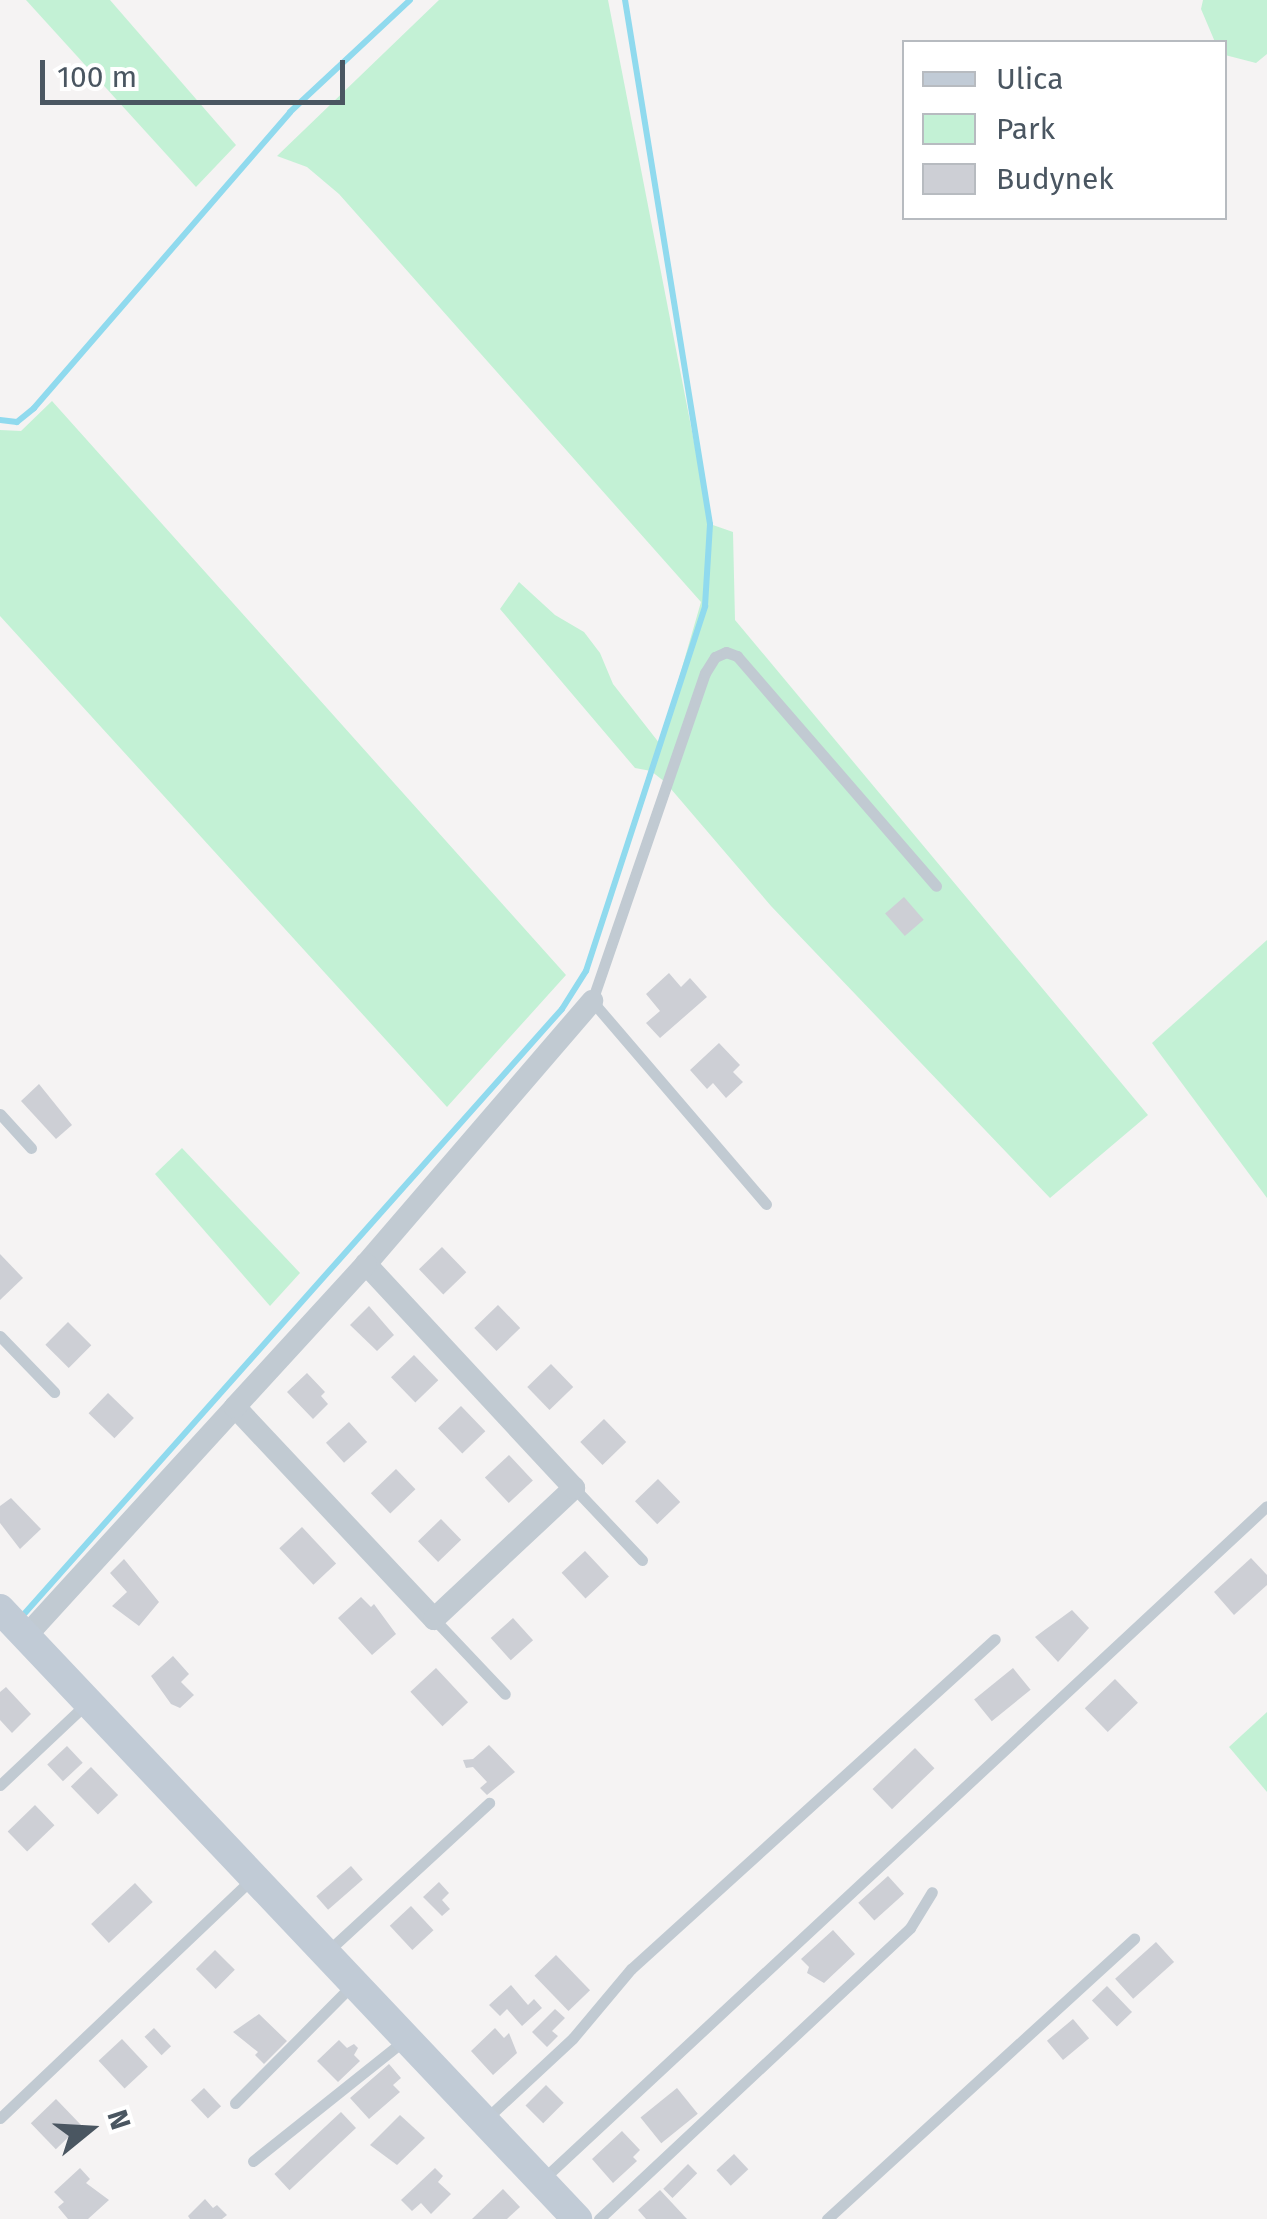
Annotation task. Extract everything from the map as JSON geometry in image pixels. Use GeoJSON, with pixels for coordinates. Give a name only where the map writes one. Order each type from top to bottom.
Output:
{"type":"FeatureCollection","features":[{"type":"Feature","properties":{"kind":"street"},"geometry":{"type":"LineString","coordinates":[[26,1636],[366,1264],[592,1001]]}},
{"type":"Feature","properties":{"kind":"street"},"geometry":{"type":"LineString","coordinates":[[236,1407],[434,1620],[574,1488],[366,1264]]}},
{"type":"Feature","properties":{"kind":"street"},"geometry":{"type":"LineString","coordinates":[[0,1609],[541,2181],[562,2214]]}},
{"type":"Feature","properties":{"kind":"lane"},"geometry":{"type":"LineString","coordinates":[[766,1204],[592,1001],[705,673],[714,657],[726,652],[737,656],[936,886]]}},
{"type":"Feature","properties":{"kind":"lane"},"geometry":{"type":"LineString","coordinates":[[0,1114],[31,1148]]}},
{"type":"Feature","properties":{"kind":"lane"},"geometry":{"type":"LineString","coordinates":[[0,1336],[54,1392]]}},
{"type":"Feature","properties":{"kind":"lane"},"geometry":{"type":"LineString","coordinates":[[574,1488],[642,1560]]}},
{"type":"Feature","properties":{"kind":"lane"},"geometry":{"type":"LineString","coordinates":[[541,2181],[1267,1506]]}},
{"type":"Feature","properties":{"kind":"lane"},"geometry":{"type":"LineString","coordinates":[[434,1620],[505,1694]]}},
{"type":"Feature","properties":{"kind":"lane"},"geometry":{"type":"LineString","coordinates":[[484,2121],[573,2038],[632,1968],[995,1640]]}},
{"type":"Feature","properties":{"kind":"lane"},"geometry":{"type":"LineString","coordinates":[[0,1785],[88,1702]]}},
{"type":"Feature","properties":{"kind":"lane"},"geometry":{"type":"LineString","coordinates":[[325,1954],[489,1803]]}},
{"type":"Feature","properties":{"kind":"lane"},"geometry":{"type":"LineString","coordinates":[[0,2118],[253,1878]]}},
{"type":"Feature","properties":{"kind":"lane"},"geometry":{"type":"LineString","coordinates":[[599,2219],[910,1928],[932,1892]]}},
{"type":"Feature","properties":{"kind":"lane"},"geometry":{"type":"LineString","coordinates":[[827,2219],[1134,1938]]}},
{"type":"Feature","properties":{"kind":"lane"},"geometry":{"type":"LineString","coordinates":[[235,2102],[354,1984]]}},
{"type":"Feature","properties":{"kind":"lane"},"geometry":{"type":"LineString","coordinates":[[253,2161],[406,2039]]}},
{"type":"Feature","properties":{"kind":"green space"},"geometry":{"type":"Polygon","coordinates":[[[26,0],[110,0],[236,145],[196,187],[26,0]]]}},
{"type":"Feature","properties":{"kind":"green space"},"geometry":{"type":"Polygon","coordinates":[[[439,0],[608,0],[710,524],[733,532],[735,620],[1148,1115],[1050,1198],[771,906],[665,782],[651,771],[635,768],[500,609],[519,582],[555,615],[584,632],[600,653],[613,684],[660,744],[701,602],[339,194],[307,167],[277,156],[439,0]]]}},
{"type":"Feature","properties":{"kind":"green space"},"geometry":{"type":"Polygon","coordinates":[[[1203,0],[1267,0],[1267,54],[1256,63],[1227,56],[1227,40],[1214,40],[1201,9],[1203,0]]]}},
{"type":"Feature","properties":{"kind":"green space"},"geometry":{"type":"Polygon","coordinates":[[[52,401],[566,975],[447,1107],[0,616],[0,430],[21,431],[52,401]]]}},
{"type":"Feature","properties":{"kind":"green space"},"geometry":{"type":"Polygon","coordinates":[[[1267,940],[1267,1198],[1152,1043],[1267,940]]]}},
{"type":"Feature","properties":{"kind":"green space"},"geometry":{"type":"Polygon","coordinates":[[[182,1148],[300,1273],[270,1306],[155,1174],[182,1148]]]}},
{"type":"Feature","properties":{"kind":"green space"},"geometry":{"type":"Polygon","coordinates":[[[1267,1712],[1267,1792],[1229,1747],[1267,1712]]]}},
{"type":"Feature","properties":{"kind":"building"},"geometry":{"type":"Polygon","coordinates":[[[904,897],[924,920],[905,936],[885,913],[904,897]]]}},
{"type":"Feature","properties":{"kind":"building"},"geometry":{"type":"Polygon","coordinates":[[[669,973],[681,987],[690,978],[707,997],[660,1038],[646,1023],[660,1011],[646,994],[669,973]]]}},
{"type":"Feature","properties":{"kind":"building"},"geometry":{"type":"Polygon","coordinates":[[[719,1043],[740,1065],[733,1072],[743,1082],[726,1098],[713,1083],[707,1089],[690,1070],[719,1043]]]}},
{"type":"Feature","properties":{"kind":"building"},"geometry":{"type":"Polygon","coordinates":[[[39,1084],[72,1125],[56,1139],[21,1101],[39,1084]]]}},
{"type":"Feature","properties":{"kind":"building"},"geometry":{"type":"Polygon","coordinates":[[[442,1247],[466,1272],[443,1294],[419,1269],[442,1247]]]}},
{"type":"Feature","properties":{"kind":"building"},"geometry":{"type":"Polygon","coordinates":[[[0,1254],[23,1278],[0,1300],[0,1254]]]}},
{"type":"Feature","properties":{"kind":"building"},"geometry":{"type":"Polygon","coordinates":[[[498,1305],[520,1328],[496,1351],[474,1328],[498,1305]]]}},
{"type":"Feature","properties":{"kind":"building"},"geometry":{"type":"Polygon","coordinates":[[[369,1306],[394,1335],[377,1351],[350,1325],[369,1306]]]}},
{"type":"Feature","properties":{"kind":"building"},"geometry":{"type":"Polygon","coordinates":[[[68,1322],[91,1345],[69,1368],[45,1345],[68,1322]]]}},
{"type":"Feature","properties":{"kind":"building"},"geometry":{"type":"Polygon","coordinates":[[[414,1355],[438,1380],[415,1402],[391,1377],[414,1355]]]}},
{"type":"Feature","properties":{"kind":"building"},"geometry":{"type":"Polygon","coordinates":[[[551,1364],[573,1387],[549,1410],[527,1387],[551,1364]]]}},
{"type":"Feature","properties":{"kind":"building"},"geometry":{"type":"Polygon","coordinates":[[[307,1373],[325,1392],[321,1396],[328,1404],[313,1419],[287,1392],[307,1373]]]}},
{"type":"Feature","properties":{"kind":"building"},"geometry":{"type":"Polygon","coordinates":[[[108,1393],[134,1418],[114,1438],[89,1413],[108,1393]]]}},
{"type":"Feature","properties":{"kind":"building"},"geometry":{"type":"Polygon","coordinates":[[[461,1406],[485,1431],[462,1453],[438,1428],[461,1406]]]}},
{"type":"Feature","properties":{"kind":"building"},"geometry":{"type":"Polygon","coordinates":[[[604,1419],[626,1442],[602,1465],[580,1442],[604,1419]]]}},
{"type":"Feature","properties":{"kind":"building"},"geometry":{"type":"Polygon","coordinates":[[[349,1422],[367,1442],[344,1463],[326,1443],[349,1422]]]}},
{"type":"Feature","properties":{"kind":"building"},"geometry":{"type":"Polygon","coordinates":[[[509,1455],[533,1481],[509,1503],[485,1478],[509,1455]]]}},
{"type":"Feature","properties":{"kind":"building"},"geometry":{"type":"Polygon","coordinates":[[[396,1469],[415,1489],[390,1513],[371,1493],[396,1469]]]}},
{"type":"Feature","properties":{"kind":"building"},"geometry":{"type":"Polygon","coordinates":[[[658,1479],[680,1502],[657,1524],[635,1501],[658,1479]]]}},
{"type":"Feature","properties":{"kind":"building"},"geometry":{"type":"Polygon","coordinates":[[[11,1498],[41,1529],[20,1549],[0,1523],[0,1506],[11,1498]]]}},
{"type":"Feature","properties":{"kind":"building"},"geometry":{"type":"Polygon","coordinates":[[[441,1519],[461,1540],[438,1562],[418,1541],[441,1519]]]}},
{"type":"Feature","properties":{"kind":"building"},"geometry":{"type":"Polygon","coordinates":[[[302,1527],[336,1564],[313,1585],[279,1548],[302,1527]]]}},
{"type":"Feature","properties":{"kind":"building"},"geometry":{"type":"Polygon","coordinates":[[[585,1551],[609,1577],[585,1598],[562,1573],[585,1551]]]}},
{"type":"Feature","properties":{"kind":"building"},"geometry":{"type":"Polygon","coordinates":[[[1251,1558],[1267,1575],[1267,1585],[1234,1615],[1214,1592],[1251,1558]]]}},
{"type":"Feature","properties":{"kind":"building"},"geometry":{"type":"Polygon","coordinates":[[[124,1559],[159,1602],[139,1626],[112,1606],[127,1592],[110,1573],[124,1559]]]}},
{"type":"Feature","properties":{"kind":"building"},"geometry":{"type":"Polygon","coordinates":[[[361,1597],[371,1607],[374,1604],[396,1634],[372,1655],[338,1618],[361,1597]]]}},
{"type":"Feature","properties":{"kind":"building"},"geometry":{"type":"Polygon","coordinates":[[[1072,1610],[1089,1628],[1058,1662],[1035,1637],[1072,1610]]]}},
{"type":"Feature","properties":{"kind":"building"},"geometry":{"type":"Polygon","coordinates":[[[513,1618],[533,1640],[511,1660],[491,1638],[513,1618]]]}},
{"type":"Feature","properties":{"kind":"building"},"geometry":{"type":"Polygon","coordinates":[[[173,1656],[189,1674],[181,1682],[194,1695],[180,1708],[171,1704],[151,1676],[173,1656]]]}},
{"type":"Feature","properties":{"kind":"building"},"geometry":{"type":"Polygon","coordinates":[[[436,1668],[468,1702],[442,1726],[410,1692],[436,1668]]]}},
{"type":"Feature","properties":{"kind":"building"},"geometry":{"type":"Polygon","coordinates":[[[1013,1668],[1031,1690],[992,1721],[974,1699],[1013,1668]]]}},
{"type":"Feature","properties":{"kind":"building"},"geometry":{"type":"Polygon","coordinates":[[[1115,1679],[1138,1703],[1108,1732],[1085,1708],[1115,1679]]]}},
{"type":"Feature","properties":{"kind":"building"},"geometry":{"type":"Polygon","coordinates":[[[6,1687],[31,1714],[12,1733],[0,1720],[0,1692],[6,1687]]]}},
{"type":"Feature","properties":{"kind":"building"},"geometry":{"type":"Polygon","coordinates":[[[489,1745],[515,1772],[487,1795],[480,1788],[487,1782],[473,1767],[466,1768],[463,1760],[473,1759],[489,1745]]]}},
{"type":"Feature","properties":{"kind":"building"},"geometry":{"type":"Polygon","coordinates":[[[67,1746],[83,1763],[63,1781],[47,1764],[67,1746]]]}},
{"type":"Feature","properties":{"kind":"building"},"geometry":{"type":"Polygon","coordinates":[[[915,1748],[934,1768],[892,1809],[873,1789],[915,1748]]]}},
{"type":"Feature","properties":{"kind":"building"},"geometry":{"type":"Polygon","coordinates":[[[91,1767],[118,1795],[98,1815],[71,1786],[91,1767]]]}},
{"type":"Feature","properties":{"kind":"building"},"geometry":{"type":"Polygon","coordinates":[[[35,1805],[54,1825],[27,1852],[8,1831],[35,1805]]]}},
{"type":"Feature","properties":{"kind":"building"},"geometry":{"type":"Polygon","coordinates":[[[351,1866],[363,1880],[328,1910],[316,1896],[351,1866]]]}},
{"type":"Feature","properties":{"kind":"building"},"geometry":{"type":"Polygon","coordinates":[[[888,1876],[904,1894],[874,1921],[858,1903],[888,1876]]]}},
{"type":"Feature","properties":{"kind":"building"},"geometry":{"type":"Polygon","coordinates":[[[439,1882],[449,1893],[442,1900],[450,1909],[442,1916],[423,1897],[439,1882]]]}},
{"type":"Feature","properties":{"kind":"building"},"geometry":{"type":"Polygon","coordinates":[[[135,1883],[153,1902],[109,1943],[91,1924],[135,1883]]]}},
{"type":"Feature","properties":{"kind":"building"},"geometry":{"type":"Polygon","coordinates":[[[411,1906],[434,1930],[412,1950],[390,1926],[411,1906]]]}},
{"type":"Feature","properties":{"kind":"building"},"geometry":{"type":"Polygon","coordinates":[[[833,1930],[855,1954],[824,1983],[807,1973],[809,1967],[801,1959],[833,1930]]]}},
{"type":"Feature","properties":{"kind":"building"},"geometry":{"type":"Polygon","coordinates":[[[1156,1942],[1174,1962],[1133,1999],[1115,1979],[1156,1942]]]}},
{"type":"Feature","properties":{"kind":"building"},"geometry":{"type":"Polygon","coordinates":[[[215,1950],[235,1970],[216,1989],[196,1969],[215,1950]]]}},
{"type":"Feature","properties":{"kind":"building"},"geometry":{"type":"Polygon","coordinates":[[[556,1955],[590,1990],[568,2011],[534,1976],[556,1955]]]}},
{"type":"Feature","properties":{"kind":"building"},"geometry":{"type":"Polygon","coordinates":[[[511,1985],[528,2005],[534,1999],[542,2008],[522,2026],[507,2009],[500,2016],[489,2005],[511,1985]]]}},
{"type":"Feature","properties":{"kind":"building"},"geometry":{"type":"Polygon","coordinates":[[[1107,1986],[1132,2012],[1117,2026],[1092,2001],[1107,1986]]]}},
{"type":"Feature","properties":{"kind":"building"},"geometry":{"type":"Polygon","coordinates":[[[555,2009],[565,2018],[552,2031],[558,2036],[547,2047],[532,2032],[555,2009]]]}},
{"type":"Feature","properties":{"kind":"building"},"geometry":{"type":"Polygon","coordinates":[[[259,2014],[287,2041],[264,2064],[255,2055],[258,2052],[233,2032],[259,2014]]]}},
{"type":"Feature","properties":{"kind":"building"},"geometry":{"type":"Polygon","coordinates":[[[1073,2019],[1089,2038],[1063,2060],[1047,2041],[1073,2019]]]}},
{"type":"Feature","properties":{"kind":"building"},"geometry":{"type":"Polygon","coordinates":[[[154,2028],[171,2046],[162,2055],[144,2037],[154,2028]]]}},
{"type":"Feature","properties":{"kind":"building"},"geometry":{"type":"Polygon","coordinates":[[[495,2028],[504,2038],[509,2033],[517,2053],[493,2075],[471,2051],[495,2028]]]}},
{"type":"Feature","properties":{"kind":"building"},"geometry":{"type":"Polygon","coordinates":[[[122,2039],[148,2067],[125,2089],[99,2061],[122,2039]]]}},
{"type":"Feature","properties":{"kind":"building"},"geometry":{"type":"Polygon","coordinates":[[[339,2040],[347,2048],[354,2044],[358,2048],[354,2055],[360,2061],[338,2082],[317,2061],[339,2040]]]}},
{"type":"Feature","properties":{"kind":"building"},"geometry":{"type":"Polygon","coordinates":[[[389,2064],[401,2078],[393,2085],[400,2092],[369,2119],[350,2098],[389,2064]]]}},
{"type":"Feature","properties":{"kind":"building"},"geometry":{"type":"Polygon","coordinates":[[[546,2085],[564,2103],[543,2123],[525,2106],[546,2085]]]}},
{"type":"Feature","properties":{"kind":"building"},"geometry":{"type":"Polygon","coordinates":[[[204,2088],[221,2106],[208,2119],[191,2100],[204,2088]]]}},
{"type":"Feature","properties":{"kind":"building"},"geometry":{"type":"Polygon","coordinates":[[[677,2088],[698,2114],[661,2143],[640,2118],[677,2088]]]}},
{"type":"Feature","properties":{"kind":"building"},"geometry":{"type":"Polygon","coordinates":[[[56,2099],[81,2125],[56,2149],[31,2123],[56,2099]]]}},
{"type":"Feature","properties":{"kind":"building"},"geometry":{"type":"Polygon","coordinates":[[[341,2112],[356,2128],[289,2190],[274,2174],[341,2112]]]}},
{"type":"Feature","properties":{"kind":"building"},"geometry":{"type":"Polygon","coordinates":[[[400,2115],[425,2138],[397,2165],[370,2145],[400,2115]]]}},
{"type":"Feature","properties":{"kind":"building"},"geometry":{"type":"Polygon","coordinates":[[[622,2131],[640,2150],[633,2157],[637,2161],[613,2183],[592,2159],[622,2131]]]}},
{"type":"Feature","properties":{"kind":"building"},"geometry":{"type":"Polygon","coordinates":[[[734,2154],[748,2169],[731,2186],[716,2170],[734,2154]]]}},
{"type":"Feature","properties":{"kind":"building"},"geometry":{"type":"Polygon","coordinates":[[[688,2164],[697,2173],[672,2198],[663,2189],[688,2164]]]}},
{"type":"Feature","properties":{"kind":"building"},"geometry":{"type":"Polygon","coordinates":[[[80,2168],[90,2179],[86,2183],[109,2200],[88,2219],[68,2219],[58,2207],[64,2202],[54,2192],[80,2168]]]}},
{"type":"Feature","properties":{"kind":"building"},"geometry":{"type":"Polygon","coordinates":[[[435,2168],[443,2176],[438,2182],[451,2194],[431,2214],[421,2203],[412,2211],[401,2200],[435,2168]]]}},
{"type":"Feature","properties":{"kind":"building"},"geometry":{"type":"Polygon","coordinates":[[[503,2189],[520,2207],[507,2219],[472,2219],[503,2189]]]}},
{"type":"Feature","properties":{"kind":"building"},"geometry":{"type":"Polygon","coordinates":[[[660,2190],[687,2219],[646,2219],[638,2210],[660,2190]]]}},
{"type":"Feature","properties":{"kind":"building"},"geometry":{"type":"Polygon","coordinates":[[[205,2199],[227,2215],[222,2219],[190,2219],[188,2216],[205,2199]]]}},
{"type":"Feature","properties":{"kind":"waterway"},"geometry":{"type":"LineString","coordinates":[[0,420],[17,422],[34,408],[290,112],[410,0]]}},
{"type":"Feature","properties":{"kind":"waterway"},"geometry":{"type":"LineString","coordinates":[[25,1613],[562,1009],[586,971],[705,606],[710,524],[625,0]]}}]}
